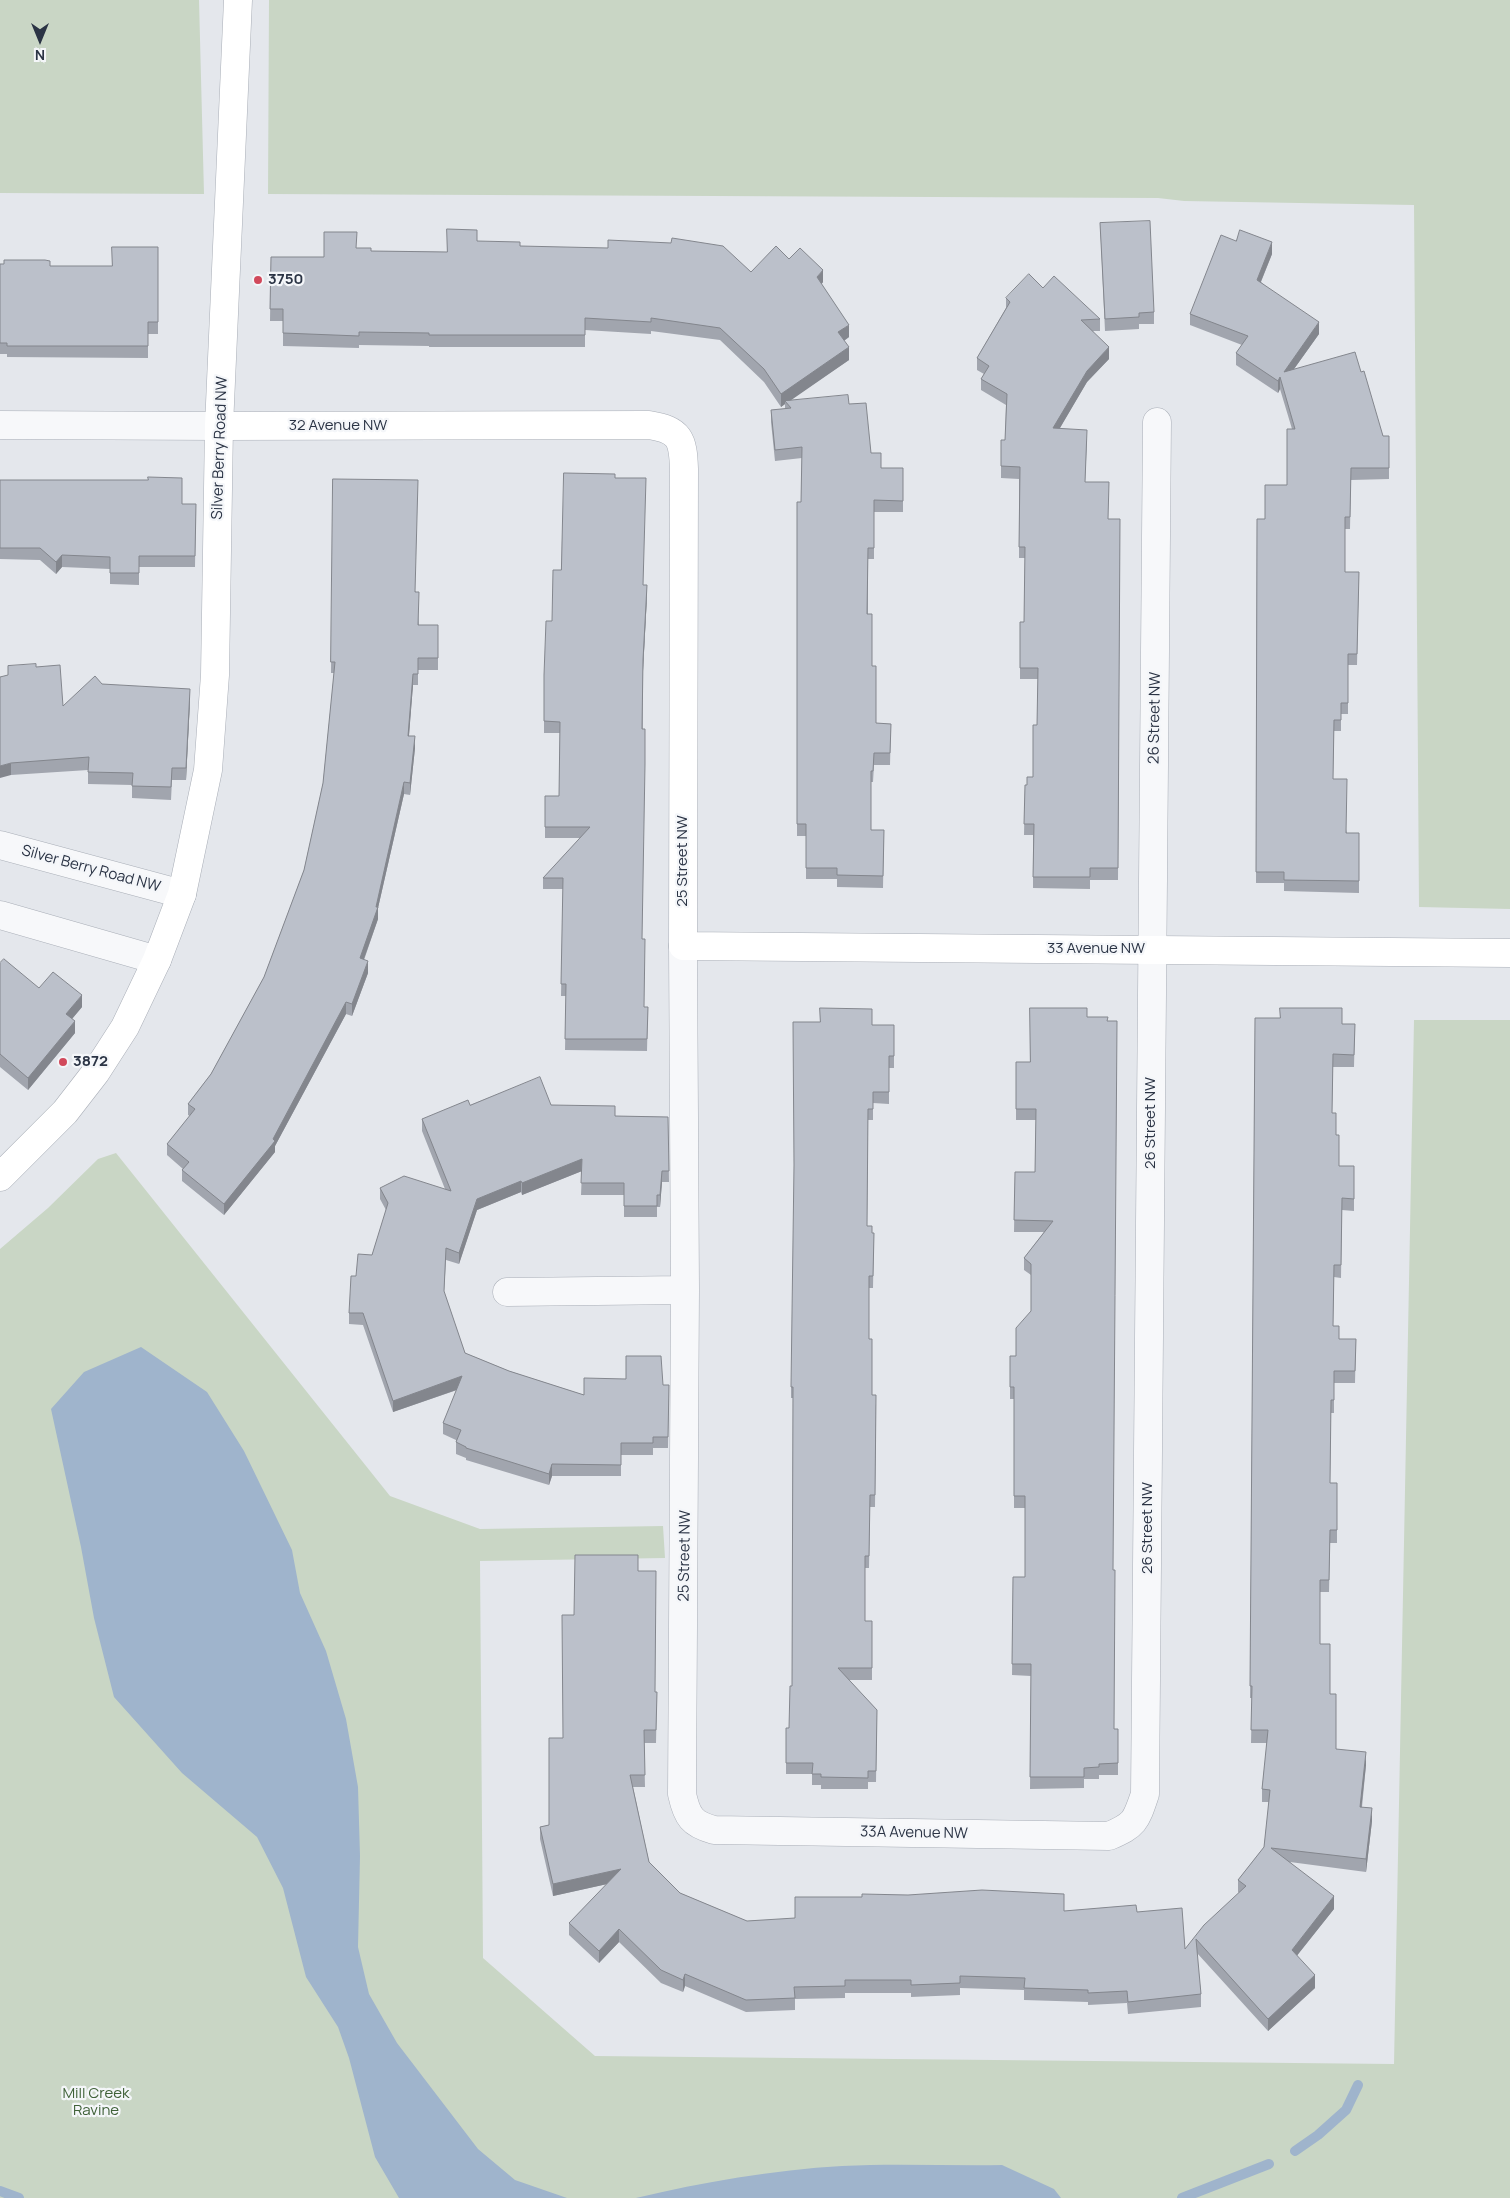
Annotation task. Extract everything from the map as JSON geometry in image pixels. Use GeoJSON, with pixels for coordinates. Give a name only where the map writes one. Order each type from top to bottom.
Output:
{"type":"FeatureCollection","features":[{"type":"Feature","properties":{"kind":"street","name":"Silver Berry Road NW"},"geometry":{"type":"LineString","coordinates":[[0,1177],[65,1112],[96,1072],[125,1027],[157,960],[182,894],[208,770],[215,675],[219,426],[238,0]]}},
{"type":"Feature","properties":{"kind":"street","name":"26 Street NW"},"geometry":{"type":"LineString","coordinates":[[1134,1822],[1146,1794],[1157,422]]}},
{"type":"Feature","properties":{"kind":"street","name":"32 Avenue NW"},"geometry":{"type":"LineString","coordinates":[[0,425],[649,425],[667,428],[675,432]]}},
{"type":"Feature","properties":{"kind":"street","name":"25 Street NW"},"geometry":{"type":"LineString","coordinates":[[675,432],[683,449],[684,470],[683,946],[685,1290],[682,1794],[685,1806],[692,1819]]}},
{"type":"Feature","properties":{"kind":"street","name":"Silver Berry Road NW"},"geometry":{"type":"LineString","coordinates":[[0,845],[182,894]]}},
{"type":"Feature","properties":{"kind":"street"},"geometry":{"type":"LineString","coordinates":[[0,915],[157,960]]}},
{"type":"Feature","properties":{"kind":"street","name":"33 Avenue NW"},"geometry":{"type":"LineString","coordinates":[[683,946],[1510,953]]}},
{"type":"Feature","properties":{"kind":"street"},"geometry":{"type":"LineString","coordinates":[[507,1292],[685,1290]]}},
{"type":"Feature","properties":{"kind":"street","name":"33A Avenue NW"},"geometry":{"type":"LineString","coordinates":[[692,1819],[699,1826],[714,1830],[1109,1836],[1134,1822]]}},
{"type":"Feature","properties":{"kind":"green space"},"geometry":{"type":"Polygon","coordinates":[[[0,0],[199,0],[204,194],[0,193],[0,0]]]}},
{"type":"Feature","properties":{"kind":"green space"},"geometry":{"type":"Polygon","coordinates":[[[269,0],[1510,0],[1510,909],[1419,907],[1414,205],[1184,201],[1158,198],[268,194],[269,0]]]}},
{"type":"Feature","properties":{"kind":"green space","name":"Mill Creek Ravine"},"geometry":{"type":"Polygon","coordinates":[[[1414,1020],[1510,1020],[1510,2198],[0,2198],[0,1249],[48,1208],[98,1159],[116,1153],[390,1496],[480,1529],[663,1526],[665,1558],[480,1561],[483,1958],[595,2056],[1394,2064],[1414,1020]]]}},
{"type":"Feature","properties":{"kind":"water"},"geometry":{"type":"Polygon","coordinates":[[[141,1347],[207,1392],[244,1451],[292,1550],[300,1593],[326,1651],[346,1719],[358,1787],[360,1856],[358,1947],[369,1994],[397,2043],[478,2149],[515,2180],[567,2198],[399,2198],[375,2157],[349,2058],[338,2027],[306,1977],[283,1888],[257,1837],[182,1773],[114,1697],[94,1618],[81,1547],[51,1409],[84,1372],[141,1347]]]}},
{"type":"Feature","properties":{"kind":"water"},"geometry":{"type":"Polygon","coordinates":[[[882,2165],[1002,2165],[1054,2189],[1061,2198],[636,2198],[738,2177],[790,2170],[882,2165]]]}},
{"type":"Feature","properties":{"kind":"building"},"geometry":{"type":"Polygon","coordinates":[[[1150,221],[1154,312],[1139,313],[1139,317],[1105,319],[1100,223],[1150,221]]]}},
{"type":"Feature","properties":{"kind":"building"},"geometry":{"type":"Polygon","coordinates":[[[447,229],[477,230],[477,241],[520,242],[520,246],[608,248],[608,240],[671,243],[672,238],[723,246],[751,272],[776,246],[789,259],[800,248],[823,270],[817,277],[849,325],[838,332],[849,347],[781,394],[764,369],[720,328],[651,318],[651,322],[585,318],[585,335],[429,335],[429,333],[359,332],[359,336],[283,333],[283,309],[270,309],[271,257],[324,257],[324,232],[357,232],[356,248],[371,248],[371,251],[447,252],[447,229]]]}},
{"type":"Feature","properties":{"kind":"building"},"geometry":{"type":"Polygon","coordinates":[[[1240,230],[1272,242],[1257,280],[1319,322],[1284,372],[1355,352],[1361,372],[1364,371],[1383,436],[1389,436],[1389,468],[1351,468],[1350,517],[1345,517],[1345,572],[1359,572],[1357,654],[1348,654],[1348,703],[1341,703],[1341,720],[1334,720],[1333,779],[1347,779],[1346,833],[1359,833],[1359,881],[1284,880],[1284,872],[1256,872],[1257,519],[1265,519],[1265,485],[1287,485],[1287,429],[1295,429],[1280,377],[1278,381],[1236,353],[1248,336],[1190,314],[1221,235],[1236,241],[1240,230]]]}},
{"type":"Feature","properties":{"kind":"building"},"geometry":{"type":"Polygon","coordinates":[[[112,247],[158,247],[158,322],[148,322],[148,346],[7,346],[7,343],[0,343],[0,264],[4,264],[4,260],[45,260],[50,261],[50,266],[112,266],[112,247]]]}},
{"type":"Feature","properties":{"kind":"building"},"geometry":{"type":"Polygon","coordinates":[[[1029,274],[1043,288],[1054,276],[1100,319],[1081,320],[1109,347],[1087,371],[1053,428],[1087,430],[1085,482],[1109,482],[1108,519],[1120,519],[1118,868],[1090,868],[1090,877],[1033,877],[1034,824],[1024,824],[1025,785],[1027,785],[1027,777],[1033,777],[1033,725],[1037,725],[1038,668],[1020,668],[1020,622],[1024,622],[1025,547],[1019,547],[1020,467],[1001,466],[1001,440],[1005,440],[1007,394],[981,379],[989,366],[977,358],[1010,302],[1006,298],[1029,274]]]}},
{"type":"Feature","properties":{"kind":"building"},"geometry":{"type":"Polygon","coordinates":[[[848,395],[849,404],[866,403],[871,453],[881,453],[881,468],[903,468],[903,501],[874,500],[874,548],[868,548],[867,614],[872,614],[872,666],[876,666],[876,723],[891,724],[890,753],[874,753],[873,771],[871,771],[871,830],[884,830],[883,876],[837,875],[837,868],[806,868],[806,824],[797,824],[797,502],[801,502],[802,447],[775,450],[771,410],[791,408],[785,401],[848,395]]]}},
{"type":"Feature","properties":{"kind":"building"},"geometry":{"type":"Polygon","coordinates":[[[564,473],[615,474],[615,478],[646,478],[643,585],[647,585],[642,729],[645,729],[645,764],[642,939],[645,939],[644,1007],[648,1007],[647,1039],[565,1039],[566,984],[561,984],[563,878],[543,878],[590,827],[545,827],[545,796],[559,796],[560,722],[544,721],[544,675],[546,621],[552,621],[553,570],[561,570],[564,473]]]}},
{"type":"Feature","properties":{"kind":"building"},"geometry":{"type":"Polygon","coordinates":[[[148,477],[182,478],[182,504],[196,504],[195,556],[139,556],[139,573],[110,573],[110,557],[62,555],[56,562],[40,548],[0,548],[0,480],[148,480],[148,477]]]}},
{"type":"Feature","properties":{"kind":"building"},"geometry":{"type":"Polygon","coordinates":[[[333,479],[418,480],[415,592],[419,592],[418,625],[438,625],[438,658],[418,658],[418,674],[413,674],[408,736],[415,736],[410,783],[404,782],[376,907],[378,907],[360,958],[368,961],[352,1004],[346,1002],[273,1139],[275,1141],[224,1204],[182,1170],[189,1162],[167,1144],[195,1109],[188,1104],[211,1074],[264,977],[304,870],[323,783],[335,662],[331,662],[333,479]]]}},
{"type":"Feature","properties":{"kind":"building"},"geometry":{"type":"Polygon","coordinates":[[[36,664],[36,667],[60,665],[63,706],[95,676],[102,684],[190,689],[186,768],[172,768],[171,787],[132,786],[133,773],[88,772],[89,757],[11,763],[0,766],[0,677],[8,675],[8,666],[36,664]]]}},
{"type":"Feature","properties":{"kind":"building"},"geometry":{"type":"Polygon","coordinates":[[[4,959],[39,988],[53,972],[82,995],[66,1014],[75,1021],[28,1078],[0,1054],[0,963],[4,959]]]}},
{"type":"Feature","properties":{"kind":"building"},"geometry":{"type":"Polygon","coordinates":[[[820,1008],[872,1009],[872,1025],[894,1025],[894,1056],[889,1056],[889,1092],[873,1092],[873,1109],[868,1109],[867,1226],[872,1226],[872,1233],[874,1233],[873,1276],[869,1276],[869,1339],[872,1339],[872,1395],[876,1395],[875,1495],[870,1495],[869,1556],[865,1556],[865,1621],[872,1621],[872,1668],[838,1668],[877,1710],[876,1771],[868,1771],[868,1778],[821,1777],[821,1774],[812,1774],[813,1763],[786,1763],[786,1728],[789,1728],[790,1686],[792,1686],[793,1022],[820,1022],[820,1008]]]}},
{"type":"Feature","properties":{"kind":"building"},"geometry":{"type":"Polygon","coordinates":[[[1030,1008],[1087,1008],[1087,1017],[1108,1017],[1107,1021],[1117,1021],[1113,1570],[1115,1570],[1114,1729],[1118,1729],[1118,1763],[1099,1764],[1099,1767],[1084,1768],[1084,1777],[1030,1777],[1031,1664],[1012,1664],[1013,1577],[1025,1577],[1025,1496],[1014,1496],[1014,1387],[1010,1387],[1010,1356],[1016,1356],[1016,1328],[1031,1311],[1031,1264],[1024,1258],[1053,1221],[1014,1220],[1015,1172],[1035,1172],[1036,1109],[1016,1109],[1016,1062],[1030,1062],[1030,1008]]]}},
{"type":"Feature","properties":{"kind":"building"},"geometry":{"type":"Polygon","coordinates":[[[1280,1008],[1342,1008],[1342,1024],[1355,1024],[1354,1055],[1333,1054],[1332,1113],[1336,1113],[1336,1135],[1339,1135],[1339,1166],[1354,1166],[1354,1199],[1342,1198],[1341,1265],[1334,1265],[1333,1326],[1339,1326],[1339,1339],[1356,1339],[1355,1371],[1334,1371],[1334,1400],[1331,1400],[1330,1483],[1337,1483],[1337,1530],[1330,1530],[1329,1580],[1320,1580],[1320,1644],[1330,1644],[1330,1694],[1336,1694],[1336,1749],[1366,1752],[1360,1807],[1372,1808],[1366,1859],[1271,1848],[1334,1896],[1292,1950],[1315,1975],[1268,2019],[1196,1939],[1201,1994],[1128,2002],[1127,1991],[1088,1993],[1088,1990],[1024,1988],[1025,1978],[960,1976],[960,1983],[911,1985],[911,1980],[845,1980],[845,1986],[794,1987],[795,1998],[746,2000],[685,1974],[683,1980],[661,1970],[619,1929],[599,1951],[569,1923],[621,1869],[553,1884],[540,1827],[549,1825],[549,1738],[563,1738],[562,1615],[574,1615],[575,1555],[638,1555],[638,1571],[656,1571],[656,1730],[644,1730],[645,1775],[630,1775],[649,1862],[680,1893],[747,1921],[795,1918],[795,1897],[862,1897],[862,1894],[908,1895],[982,1890],[1064,1894],[1064,1911],[1136,1905],[1137,1912],[1182,1908],[1185,1949],[1204,1925],[1246,1886],[1238,1880],[1264,1847],[1270,1790],[1262,1789],[1268,1730],[1251,1730],[1252,1686],[1250,1686],[1255,1018],[1280,1018],[1280,1008]]]}},
{"type":"Feature","properties":{"kind":"building"},"geometry":{"type":"Polygon","coordinates":[[[540,1077],[551,1105],[615,1106],[615,1116],[668,1117],[669,1171],[662,1171],[660,1195],[657,1195],[657,1206],[624,1206],[624,1183],[581,1183],[582,1159],[477,1199],[459,1253],[446,1248],[444,1291],[465,1353],[509,1371],[584,1395],[584,1378],[626,1379],[626,1356],[661,1356],[663,1385],[669,1385],[668,1437],[653,1437],[653,1443],[621,1443],[621,1465],[552,1464],[549,1474],[466,1448],[456,1442],[461,1430],[443,1423],[462,1376],[393,1401],[363,1313],[349,1313],[351,1276],[356,1276],[358,1254],[372,1255],[388,1203],[380,1188],[404,1176],[451,1191],[422,1119],[468,1100],[470,1105],[540,1077]]]}},
{"type":"Feature","properties":{"kind":"waterway"},"geometry":{"type":"LineString","coordinates":[[1295,2151],[1318,2135],[1346,2110],[1358,2085]]}},
{"type":"Feature","properties":{"kind":"waterway"},"geometry":{"type":"LineString","coordinates":[[1182,2198],[1269,2164]]}},
{"type":"Feature","properties":{"kind":"waterway"},"geometry":{"type":"LineString","coordinates":[[0,2191],[19,2198]]}},
{"type":"Feature","properties":{"kind":"place","name":"3750"},"geometry":{"type":"Point","coordinates":[258,280]}},
{"type":"Feature","properties":{"kind":"place","name":"3872"},"geometry":{"type":"Point","coordinates":[63,1062]}}]}
